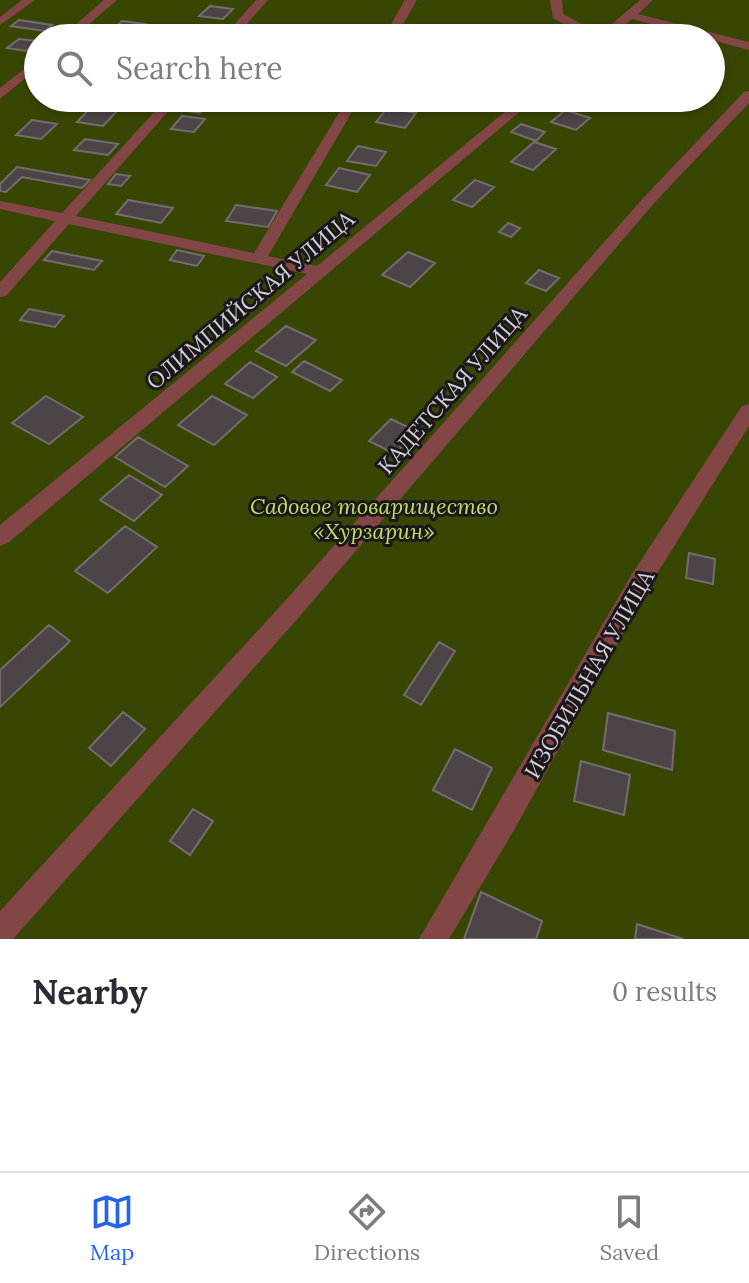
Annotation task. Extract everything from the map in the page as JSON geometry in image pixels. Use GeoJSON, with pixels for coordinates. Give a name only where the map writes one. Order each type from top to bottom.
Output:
{"type":"FeatureCollection","features":[{"type":"Feature","properties":{"kind":"street"},"geometry":{"type":"LineString","coordinates":[[0,22],[29,0]]}},
{"type":"Feature","properties":{"kind":"street"},"geometry":{"type":"LineString","coordinates":[[83,24],[111,0]]}},
{"type":"Feature","properties":{"kind":"street"},"geometry":{"type":"LineString","coordinates":[[241,24],[262,0]]}},
{"type":"Feature","properties":{"kind":"street"},"geometry":{"type":"LineString","coordinates":[[397,24],[411,0]]}},
{"type":"Feature","properties":{"kind":"street"},"geometry":{"type":"LineString","coordinates":[[556,0],[557,16],[573,24]]}},
{"type":"Feature","properties":{"kind":"street"},"geometry":{"type":"LineString","coordinates":[[618,24],[647,0]]}},
{"type":"Feature","properties":{"kind":"street"},"geometry":{"type":"LineString","coordinates":[[630,15],[665,24]]}},
{"type":"Feature","properties":{"kind":"street"},"geometry":{"type":"LineString","coordinates":[[725,40],[749,46]]}},
{"type":"Feature","properties":{"kind":"street"},"geometry":{"type":"LineString","coordinates":[[0,95],[24,74]]}},
{"type":"Feature","properties":{"kind":"street","name":"КАДЕТСКАЯ УЛИЦА"},"geometry":{"type":"LineString","coordinates":[[0,932],[292,609],[651,198],[749,95]]}},
{"type":"Feature","properties":{"kind":"street"},"geometry":{"type":"LineString","coordinates":[[0,292],[161,112]]}},
{"type":"Feature","properties":{"kind":"street"},"geometry":{"type":"LineString","coordinates":[[259,257],[346,112]]}},
{"type":"Feature","properties":{"kind":"street","name":"ОЛИМПИЙСКАЯ УЛИЦА"},"geometry":{"type":"LineString","coordinates":[[0,537],[513,112]]}},
{"type":"Feature","properties":{"kind":"street"},"geometry":{"type":"LineString","coordinates":[[0,205],[319,271]]}},
{"type":"Feature","properties":{"kind":"street","name":"ИЗОБИЛЬНАЯ УЛИЦА"},"geometry":{"type":"LineString","coordinates":[[433,939],[504,823],[640,581],[749,411]]}},
{"type":"Feature","properties":{"kind":"green space","name":"Садовое товарищество «Хурзарин»"},"geometry":{"type":"Polygon","coordinates":[[[0,0],[749,0],[749,939],[0,939],[0,0]]]}},
{"type":"Feature","properties":{"kind":"building"},"geometry":{"type":"Polygon","coordinates":[[[210,6],[233,9],[223,19],[199,16],[210,6]]]}},
{"type":"Feature","properties":{"kind":"building"},"geometry":{"type":"Polygon","coordinates":[[[19,20],[45,24],[24,24],[24,28],[11,26],[19,20]]]}},
{"type":"Feature","properties":{"kind":"building"},"geometry":{"type":"Polygon","coordinates":[[[19,39],[24,40],[24,51],[7,48],[19,39]]]}},
{"type":"Feature","properties":{"kind":"building"},"geometry":{"type":"Polygon","coordinates":[[[86,112],[116,112],[103,126],[77,122],[86,112]]]}},
{"type":"Feature","properties":{"kind":"building"},"geometry":{"type":"Polygon","coordinates":[[[384,112],[416,113],[405,128],[376,122],[384,112]]]}},
{"type":"Feature","properties":{"kind":"building"},"geometry":{"type":"Polygon","coordinates":[[[563,112],[590,118],[576,130],[551,122],[563,112]]]}},
{"type":"Feature","properties":{"kind":"building"},"geometry":{"type":"Polygon","coordinates":[[[182,116],[205,119],[194,132],[171,129],[182,116]]]}},
{"type":"Feature","properties":{"kind":"building"},"geometry":{"type":"Polygon","coordinates":[[[32,120],[57,124],[41,139],[16,135],[32,120]]]}},
{"type":"Feature","properties":{"kind":"building"},"geometry":{"type":"Polygon","coordinates":[[[521,124],[545,132],[536,141],[511,132],[521,124]]]}},
{"type":"Feature","properties":{"kind":"building"},"geometry":{"type":"Polygon","coordinates":[[[85,139],[118,144],[108,155],[74,150],[85,139]]]}},
{"type":"Feature","properties":{"kind":"building"},"geometry":{"type":"Polygon","coordinates":[[[534,142],[556,149],[533,170],[511,162],[534,142]]]}},
{"type":"Feature","properties":{"kind":"building"},"geometry":{"type":"Polygon","coordinates":[[[358,146],[386,152],[376,166],[347,161],[358,146]]]}},
{"type":"Feature","properties":{"kind":"building"},"geometry":{"type":"Polygon","coordinates":[[[17,167],[90,180],[82,188],[22,177],[6,192],[0,191],[0,184],[17,167]]]}},
{"type":"Feature","properties":{"kind":"building"},"geometry":{"type":"Polygon","coordinates":[[[339,168],[370,175],[357,192],[326,185],[339,168]]]}},
{"type":"Feature","properties":{"kind":"building"},"geometry":{"type":"Polygon","coordinates":[[[116,174],[130,176],[121,186],[108,184],[116,174]]]}},
{"type":"Feature","properties":{"kind":"building"},"geometry":{"type":"Polygon","coordinates":[[[475,180],[494,187],[472,207],[453,200],[475,180]]]}},
{"type":"Feature","properties":{"kind":"building"},"geometry":{"type":"Polygon","coordinates":[[[128,200],[173,208],[161,223],[116,214],[128,200]]]}},
{"type":"Feature","properties":{"kind":"building"},"geometry":{"type":"Polygon","coordinates":[[[236,205],[277,211],[268,227],[226,221],[236,205]]]}},
{"type":"Feature","properties":{"kind":"building"},"geometry":{"type":"Polygon","coordinates":[[[508,223],[520,228],[511,237],[499,232],[508,223]]]}},
{"type":"Feature","properties":{"kind":"building"},"geometry":{"type":"Polygon","coordinates":[[[177,250],[204,256],[197,266],[170,260],[177,250]]]}},
{"type":"Feature","properties":{"kind":"building"},"geometry":{"type":"Polygon","coordinates":[[[52,251],[102,261],[94,270],[44,260],[52,251]]]}},
{"type":"Feature","properties":{"kind":"building"},"geometry":{"type":"Polygon","coordinates":[[[408,252],[435,263],[410,287],[382,275],[408,252]]]}},
{"type":"Feature","properties":{"kind":"building"},"geometry":{"type":"Polygon","coordinates":[[[539,270],[559,278],[546,291],[526,283],[539,270]]]}},
{"type":"Feature","properties":{"kind":"building"},"geometry":{"type":"Polygon","coordinates":[[[29,309],[64,316],[55,327],[20,320],[29,309]]]}},
{"type":"Feature","properties":{"kind":"building"},"geometry":{"type":"Polygon","coordinates":[[[286,326],[316,340],[286,366],[256,351],[286,326]]]}},
{"type":"Feature","properties":{"kind":"building"},"geometry":{"type":"Polygon","coordinates":[[[304,361],[342,380],[330,391],[292,372],[304,361]]]}},
{"type":"Feature","properties":{"kind":"building"},"geometry":{"type":"Polygon","coordinates":[[[250,362],[277,377],[253,398],[225,384],[250,362]]]}},
{"type":"Feature","properties":{"kind":"building"},"geometry":{"type":"Polygon","coordinates":[[[46,396],[83,417],[49,444],[12,423],[46,396]]]}},
{"type":"Feature","properties":{"kind":"building"},"geometry":{"type":"Polygon","coordinates":[[[212,396],[247,415],[214,445],[178,425],[212,396]]]}},
{"type":"Feature","properties":{"kind":"building"},"geometry":{"type":"Polygon","coordinates":[[[391,419],[416,431],[395,454],[369,441],[391,419]]]}},
{"type":"Feature","properties":{"kind":"building"},"geometry":{"type":"Polygon","coordinates":[[[138,437],[188,466],[165,487],[115,457],[138,437]]]}},
{"type":"Feature","properties":{"kind":"building"},"geometry":{"type":"Polygon","coordinates":[[[129,475],[162,495],[134,521],[100,500],[129,475]]]}},
{"type":"Feature","properties":{"kind":"building"},"geometry":{"type":"Polygon","coordinates":[[[125,526],[157,547],[108,593],[75,571],[125,526]]]}},
{"type":"Feature","properties":{"kind":"building"},"geometry":{"type":"Polygon","coordinates":[[[689,553],[715,559],[713,584],[686,578],[689,553]]]}},
{"type":"Feature","properties":{"kind":"building"},"geometry":{"type":"Polygon","coordinates":[[[49,625],[70,641],[0,707],[0,670],[49,625]]]}},
{"type":"Feature","properties":{"kind":"building"},"geometry":{"type":"Polygon","coordinates":[[[439,642],[455,651],[421,705],[404,695],[439,642]]]}},
{"type":"Feature","properties":{"kind":"building"},"geometry":{"type":"Polygon","coordinates":[[[123,712],[145,729],[111,766],[89,748],[123,712]]]}},
{"type":"Feature","properties":{"kind":"building"},"geometry":{"type":"Polygon","coordinates":[[[608,713],[675,731],[672,770],[603,750],[608,713]]]}},
{"type":"Feature","properties":{"kind":"building"},"geometry":{"type":"Polygon","coordinates":[[[455,749],[492,768],[472,810],[433,790],[455,749]]]}},
{"type":"Feature","properties":{"kind":"building"},"geometry":{"type":"Polygon","coordinates":[[[581,761],[630,775],[624,815],[574,801],[581,761]]]}},
{"type":"Feature","properties":{"kind":"building"},"geometry":{"type":"Polygon","coordinates":[[[193,809],[213,821],[190,855],[170,841],[193,809]]]}},
{"type":"Feature","properties":{"kind":"building"},"geometry":{"type":"Polygon","coordinates":[[[481,892],[542,921],[536,939],[464,939],[481,892]]]}},
{"type":"Feature","properties":{"kind":"building"},"geometry":{"type":"Polygon","coordinates":[[[637,924],[683,939],[635,939],[637,924]]]}}]}
